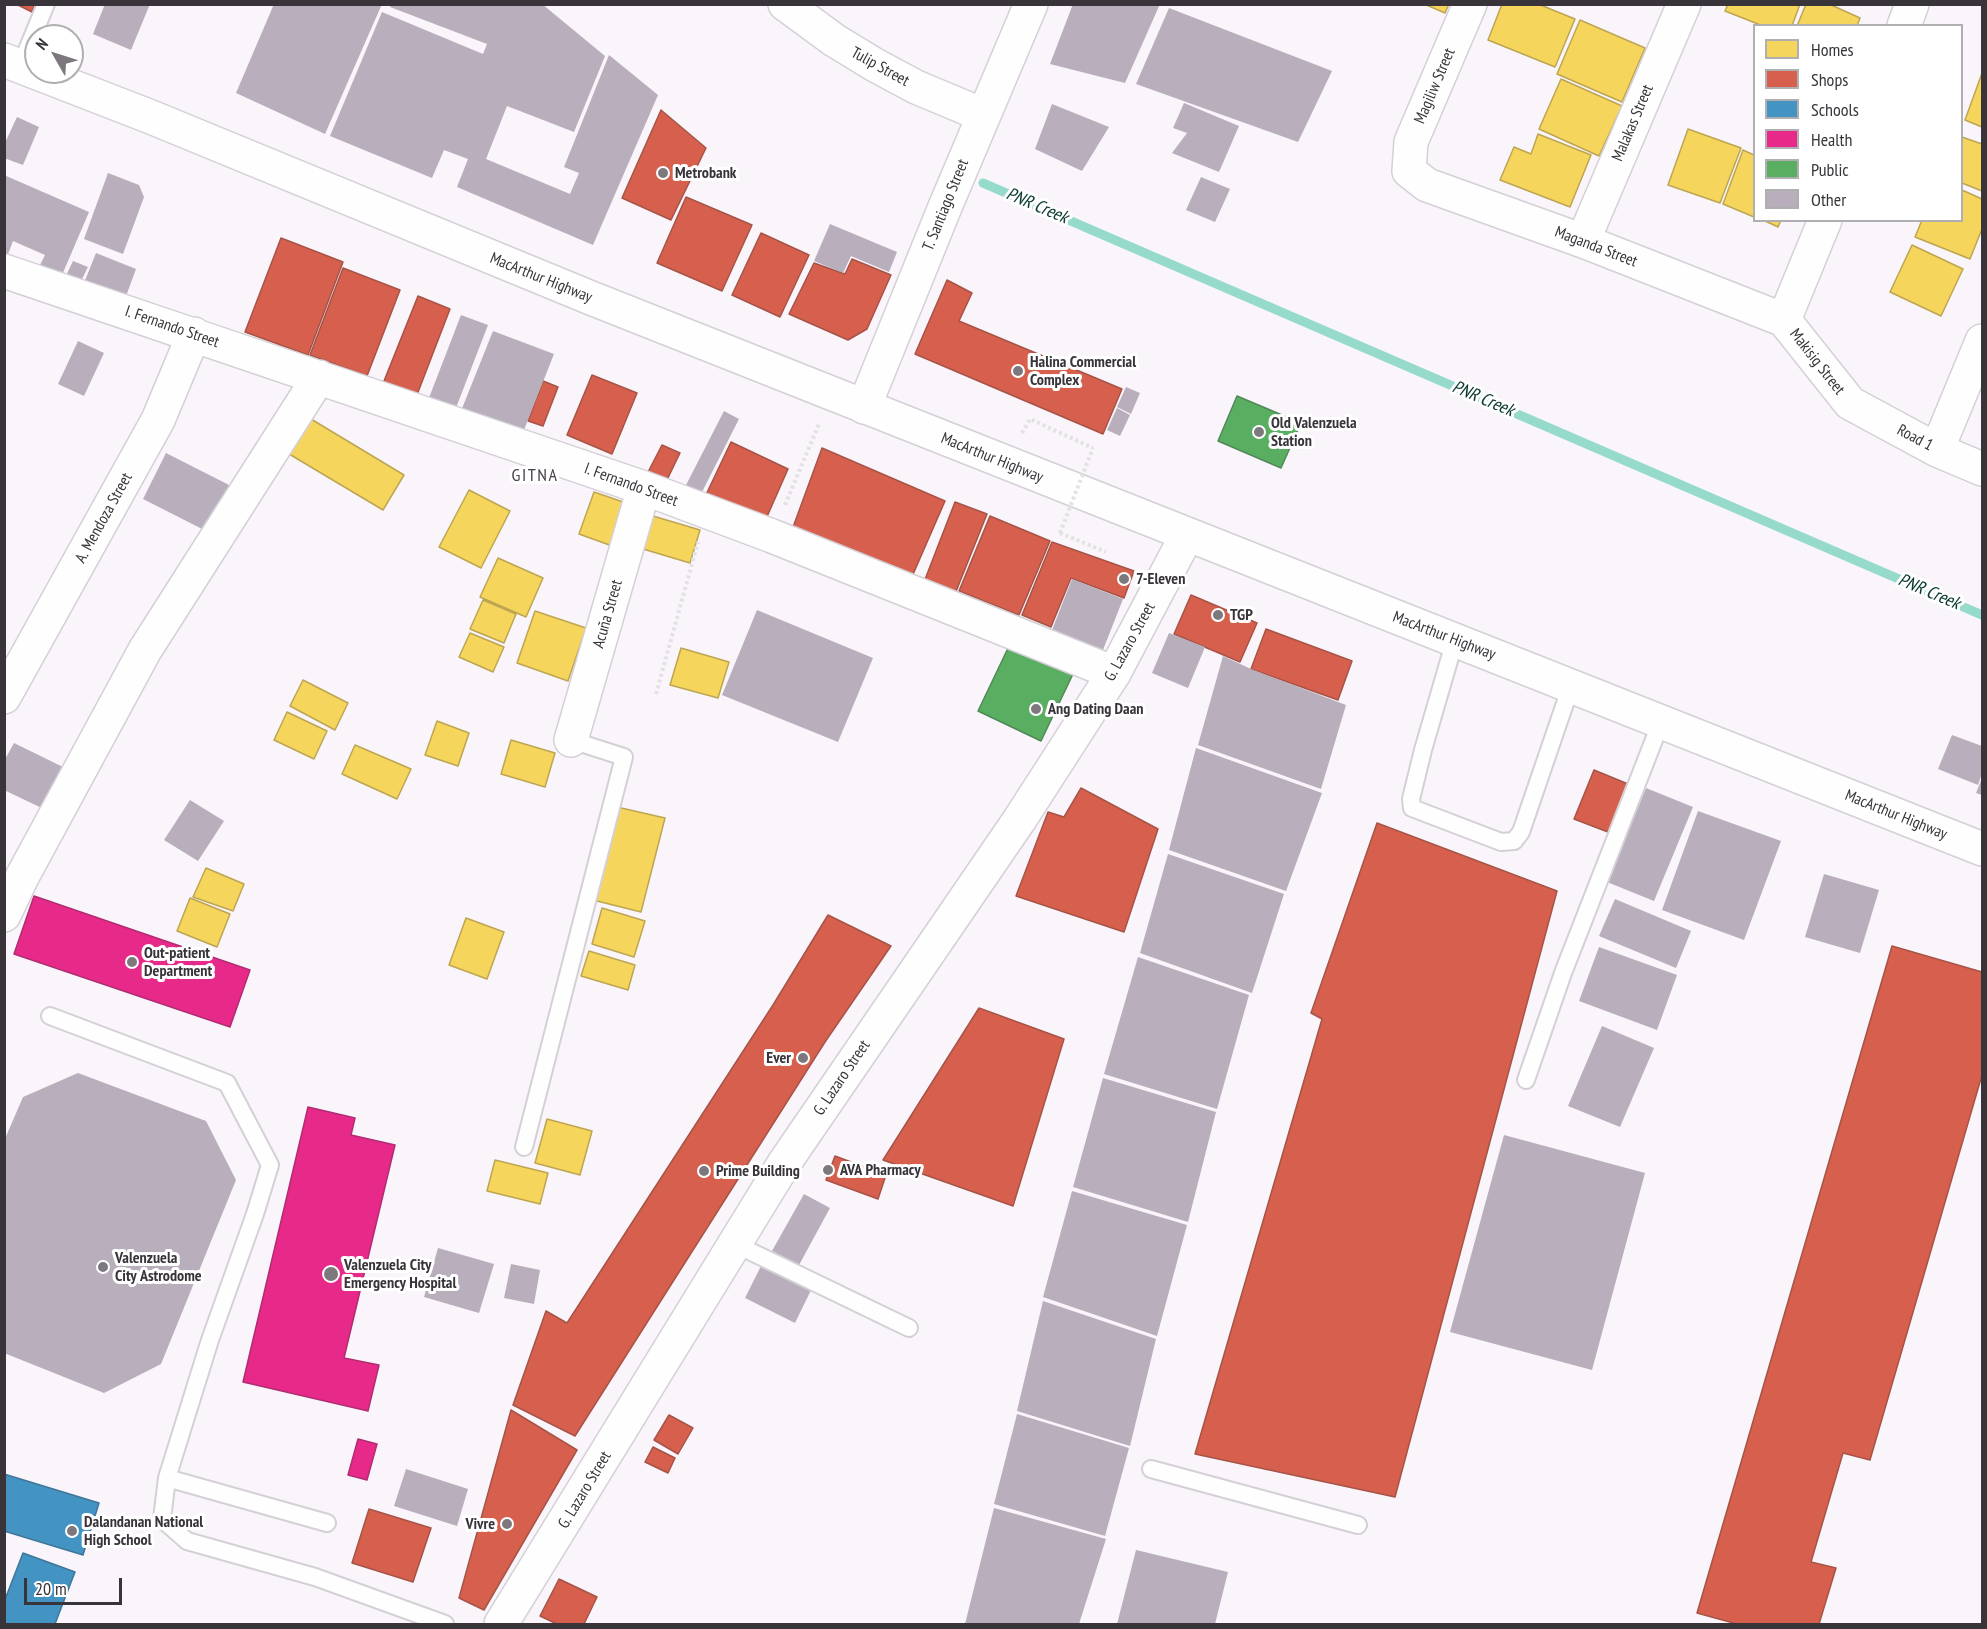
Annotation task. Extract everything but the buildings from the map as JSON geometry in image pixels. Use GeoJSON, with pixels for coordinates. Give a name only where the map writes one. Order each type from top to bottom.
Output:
{"type":"FeatureCollection","features":[{"type":"Feature","properties":{"kind":"main road","name":"Tulip Street"},"geometry":{"type":"LineString","coordinates":[[785,4],[834,40],[875,65],[916,87],[983,115]]}},
{"type":"Feature","properties":{"kind":"main road","name":"T. Santiago Street"},"geometry":{"type":"LineString","coordinates":[[864,407],[983,115],[1031,4]]}},
{"type":"Feature","properties":{"kind":"main road","name":"Magiliw Street"},"geometry":{"type":"LineString","coordinates":[[1409,171],[1411,142],[1470,4]]}},
{"type":"Feature","properties":{"kind":"main road","name":"Malakas Street"},"geometry":{"type":"LineString","coordinates":[[1583,241],[1684,4]]}},
{"type":"Feature","properties":{"kind":"main road"},"geometry":{"type":"LineString","coordinates":[[1905,24],[1912,4]]}},
{"type":"Feature","properties":{"kind":"main road","name":"MacArthur Highway"},"geometry":{"type":"LineString","coordinates":[[12,64],[151,117],[580,294],[1983,849]]}},
{"type":"Feature","properties":{"kind":"main road","name":"Maganda Street"},"geometry":{"type":"LineString","coordinates":[[1409,171],[1427,185],[1583,241],[1784,320]]}},
{"type":"Feature","properties":{"kind":"main road","name":"Makisig Street"},"geometry":{"type":"LineString","coordinates":[[1824,222],[1784,320],[1850,403]]}},
{"type":"Feature","properties":{"kind":"main road","name":"I. Fernando Street"},"geometry":{"type":"LineString","coordinates":[[4,271],[644,488],[772,536],[1114,673]]}},
{"type":"Feature","properties":{"kind":"main road","name":"A. Mendoza Street"},"geometry":{"type":"LineString","coordinates":[[4,697],[158,420],[194,334]]}},
{"type":"Feature","properties":{"kind":"main road"},"geometry":{"type":"LineString","coordinates":[[1937,450],[1983,341]]}},
{"type":"Feature","properties":{"kind":"main road"},"geometry":{"type":"LineString","coordinates":[[4,915],[22,877],[145,650],[319,377]]}},
{"type":"Feature","properties":{"kind":"main road","name":"Road 1"},"geometry":{"type":"LineString","coordinates":[[1850,403],[1937,450],[1983,469]]}},
{"type":"Feature","properties":{"kind":"main road","name":"Acuña Street"},"geometry":{"type":"LineString","coordinates":[[571,740],[644,488]]}},
{"type":"Feature","properties":{"kind":"main road","name":"G. Lazaro Street"},"geometry":{"type":"LineString","coordinates":[[501,1624],[792,1152],[1020,819],[1114,673],[1187,535]]}},
{"type":"Feature","properties":{"kind":"lane"},"geometry":{"type":"LineString","coordinates":[[12,64],[46,4]]}},
{"type":"Feature","properties":{"kind":"lane"},"geometry":{"type":"LineString","coordinates":[[1455,640],[1411,799],[1412,808],[1501,843],[1514,840],[1521,832],[1571,686]]}},
{"type":"Feature","properties":{"kind":"lane"},"geometry":{"type":"LineString","coordinates":[[1526,1080],[1563,973],[1661,722]]}},
{"type":"Feature","properties":{"kind":"lane"},"geometry":{"type":"LineString","coordinates":[[524,1147],[624,757],[571,740]]}},
{"type":"Feature","properties":{"kind":"lane"},"geometry":{"type":"LineString","coordinates":[[50,1016],[227,1083],[270,1165],[210,1340],[167,1478],[162,1519],[187,1541],[315,1577],[445,1624]]}},
{"type":"Feature","properties":{"kind":"lane"},"geometry":{"type":"LineString","coordinates":[[735,1244],[909,1328]]}},
{"type":"Feature","properties":{"kind":"lane"},"geometry":{"type":"LineString","coordinates":[[1151,1469],[1358,1525]]}},
{"type":"Feature","properties":{"kind":"lane"},"geometry":{"type":"LineString","coordinates":[[167,1478],[327,1523]]}},
{"type":"Feature","properties":{"kind":"path"},"geometry":{"type":"LineString","coordinates":[[772,536],[831,393]]}},
{"type":"Feature","properties":{"kind":"path"},"geometry":{"type":"LineString","coordinates":[[1030,419],[1094,448],[1060,533],[1106,552]]}},
{"type":"Feature","properties":{"kind":"path"},"geometry":{"type":"LineString","coordinates":[[656,694],[707,512]]}},
{"type":"Feature","properties":{"kind":"waterway","name":"PNR Creek"},"geometry":{"type":"LineString","coordinates":[[983,183],[1982,615]]}},
{"type":"Feature","properties":{"kind":"place","name":"Metrobank"},"geometry":{"type":"Point","coordinates":[663,173]}},
{"type":"Feature","properties":{"kind":"place","name":"Halina Commercial Complex"},"geometry":{"type":"Point","coordinates":[1018,371]}},
{"type":"Feature","properties":{"kind":"place","name":"Old Valenzuela Station"},"geometry":{"type":"Point","coordinates":[1259,432]}},
{"type":"Feature","properties":{"kind":"place","name":"7-Eleven"},"geometry":{"type":"Point","coordinates":[1124,579]}},
{"type":"Feature","properties":{"kind":"place","name":"TGP"},"geometry":{"type":"Point","coordinates":[1218,615]}},
{"type":"Feature","properties":{"kind":"place","name":"Ang Dating Daan"},"geometry":{"type":"Point","coordinates":[1036,709]}},
{"type":"Feature","properties":{"kind":"place","name":"Out-patient Department"},"geometry":{"type":"Point","coordinates":[132,962]}},
{"type":"Feature","properties":{"kind":"place","name":"Ever"},"geometry":{"type":"Point","coordinates":[803,1058]}},
{"type":"Feature","properties":{"kind":"place","name":"AVA Pharmacy"},"geometry":{"type":"Point","coordinates":[828,1170]}},
{"type":"Feature","properties":{"kind":"place","name":"Prime Building"},"geometry":{"type":"Point","coordinates":[704,1171]}},
{"type":"Feature","properties":{"kind":"place","name":"Valenzuela City Astrodome"},"geometry":{"type":"Point","coordinates":[103,1267]}},
{"type":"Feature","properties":{"kind":"place","name":"Valenzuela City Emergency Hospital"},"geometry":{"type":"Point","coordinates":[331,1274]}},
{"type":"Feature","properties":{"kind":"place","name":"Vivre"},"geometry":{"type":"Point","coordinates":[507,1524]}},
{"type":"Feature","properties":{"kind":"place","name":"Dalandanan National High School"},"geometry":{"type":"Point","coordinates":[72,1531]}},
{"type":"Feature","properties":{"kind":"district","name":"GITNA"},"geometry":{"type":"Point","coordinates":[535,476]}}]}
